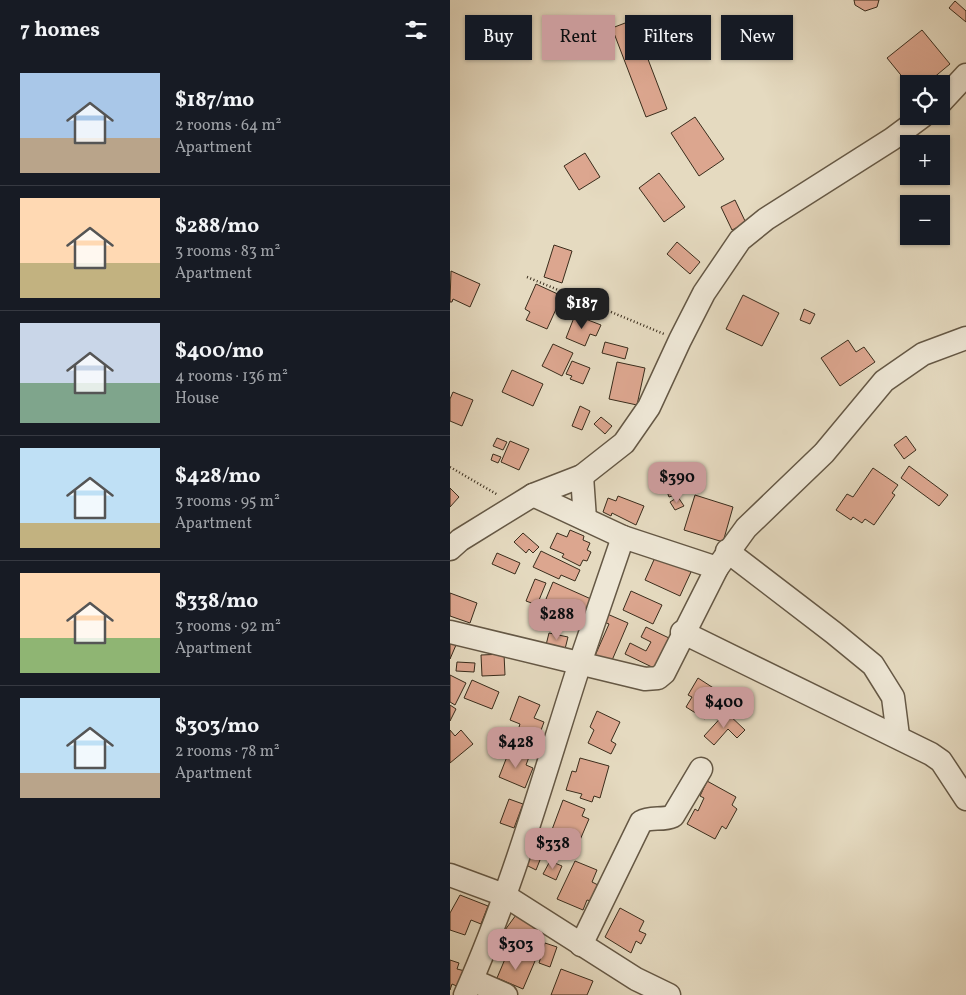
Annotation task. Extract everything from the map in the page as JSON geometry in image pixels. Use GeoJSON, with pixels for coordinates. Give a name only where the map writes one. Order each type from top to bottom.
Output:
{"type":"FeatureCollection","features":[{"type":"Feature","properties":{"kind":"street"},"geometry":{"type":"LineString","coordinates":[[950,92],[966,75]]}},
{"type":"Feature","properties":{"kind":"street"},"geometry":{"type":"LineString","coordinates":[[450,549],[525,500],[582,476],[624,444],[649,407],[704,293],[740,240],[766,218],[892,139],[911,125]]}},
{"type":"Feature","properties":{"kind":"street"},"geometry":{"type":"LineString","coordinates":[[450,632],[645,678],[658,678],[664,672],[682,632],[722,560],[746,528],[824,453],[884,381],[923,354],[966,338]]}},
{"type":"Feature","properties":{"kind":"street"},"geometry":{"type":"LineString","coordinates":[[582,476],[585,519]]}},
{"type":"Feature","properties":{"kind":"street"},"geometry":{"type":"LineString","coordinates":[[525,500],[585,519],[623,537],[722,560],[834,633],[873,665],[893,697],[898,736]]}},
{"type":"Feature","properties":{"kind":"street"},"geometry":{"type":"LineString","coordinates":[[506,995],[468,988],[542,790],[580,663],[623,537]]}},
{"type":"Feature","properties":{"kind":"street"},"geometry":{"type":"LineString","coordinates":[[682,632],[898,736],[941,761],[966,799]]}},
{"type":"Feature","properties":{"kind":"street"},"geometry":{"type":"LineString","coordinates":[[581,944],[641,822],[647,818],[665,820],[673,816],[701,769]]}},
{"type":"Feature","properties":{"kind":"street"},"geometry":{"type":"LineString","coordinates":[[450,876],[504,895],[636,979],[669,995]]}},
{"type":"Feature","properties":{"kind":"path"},"geometry":{"type":"LineString","coordinates":[[527,277],[680,340]]}},
{"type":"Feature","properties":{"kind":"path"},"geometry":{"type":"LineString","coordinates":[[450,468],[525,500]]}},
{"type":"Feature","properties":{"kind":"building"},"geometry":{"type":"Polygon","coordinates":[[[854,0],[879,0],[877,7],[865,11],[855,5],[854,0]]]}},
{"type":"Feature","properties":{"kind":"building"},"geometry":{"type":"Polygon","coordinates":[[[955,1],[966,11],[966,22],[949,8],[955,1]]]}},
{"type":"Feature","properties":{"kind":"building"},"geometry":{"type":"Polygon","coordinates":[[[625,23],[625,60],[648,60],[667,109],[646,117],[615,36],[615,27],[625,23]]]}},
{"type":"Feature","properties":{"kind":"building"},"geometry":{"type":"Polygon","coordinates":[[[922,30],[950,64],[937,75],[901,75],[887,58],[922,30]]]}},
{"type":"Feature","properties":{"kind":"building"},"geometry":{"type":"Polygon","coordinates":[[[695,117],[724,159],[699,176],[671,133],[695,117]]]}},
{"type":"Feature","properties":{"kind":"building"},"geometry":{"type":"Polygon","coordinates":[[[585,153],[600,177],[579,190],[564,166],[585,153]]]}},
{"type":"Feature","properties":{"kind":"building"},"geometry":{"type":"Polygon","coordinates":[[[659,173],[685,207],[664,222],[639,188],[659,173]]]}},
{"type":"Feature","properties":{"kind":"building"},"geometry":{"type":"Polygon","coordinates":[[[735,200],[746,223],[732,230],[721,207],[735,200]]]}},
{"type":"Feature","properties":{"kind":"building"},"geometry":{"type":"Polygon","coordinates":[[[677,242],[700,262],[690,274],[667,254],[677,242]]]}},
{"type":"Feature","properties":{"kind":"building"},"geometry":{"type":"Polygon","coordinates":[[[554,245],[572,251],[562,283],[544,277],[554,245]]]}},
{"type":"Feature","properties":{"kind":"building"},"geometry":{"type":"Polygon","coordinates":[[[451,271],[480,284],[470,307],[453,299],[450,302],[451,271]]]}},
{"type":"Feature","properties":{"kind":"building"},"geometry":{"type":"Polygon","coordinates":[[[536,284],[562,296],[547,329],[526,320],[530,312],[525,309],[536,284]]]}},
{"type":"Feature","properties":{"kind":"building"},"geometry":{"type":"Polygon","coordinates":[[[743,295],[779,313],[762,346],[726,329],[743,295]]]}},
{"type":"Feature","properties":{"kind":"building"},"geometry":{"type":"Polygon","coordinates":[[[804,309],[815,314],[810,324],[800,320],[804,309]]]}},
{"type":"Feature","properties":{"kind":"building"},"geometry":{"type":"Polygon","coordinates":[[[575,315],[601,325],[596,336],[590,334],[585,346],[566,338],[575,315]]]}},
{"type":"Feature","properties":{"kind":"building"},"geometry":{"type":"Polygon","coordinates":[[[848,340],[856,352],[864,347],[875,362],[840,386],[821,358],[848,340]]]}},
{"type":"Feature","properties":{"kind":"building"},"geometry":{"type":"Polygon","coordinates":[[[605,342],[628,348],[625,359],[602,353],[605,342]]]}},
{"type":"Feature","properties":{"kind":"building"},"geometry":{"type":"Polygon","coordinates":[[[553,344],[573,353],[562,376],[542,366],[553,344]]]}},
{"type":"Feature","properties":{"kind":"building"},"geometry":{"type":"Polygon","coordinates":[[[572,361],[590,368],[583,384],[570,379],[572,376],[566,374],[572,361]]]}},
{"type":"Feature","properties":{"kind":"building"},"geometry":{"type":"Polygon","coordinates":[[[617,362],[645,368],[637,405],[609,399],[617,362]]]}},
{"type":"Feature","properties":{"kind":"building"},"geometry":{"type":"Polygon","coordinates":[[[512,370],[543,384],[533,406],[502,392],[512,370]]]}},
{"type":"Feature","properties":{"kind":"building"},"geometry":{"type":"Polygon","coordinates":[[[453,392],[473,400],[462,426],[450,421],[450,399],[453,392]]]}},
{"type":"Feature","properties":{"kind":"building"},"geometry":{"type":"Polygon","coordinates":[[[580,406],[590,411],[582,430],[572,426],[580,406]]]}},
{"type":"Feature","properties":{"kind":"building"},"geometry":{"type":"Polygon","coordinates":[[[601,417],[612,426],[605,434],[594,424],[601,417]]]}},
{"type":"Feature","properties":{"kind":"building"},"geometry":{"type":"Polygon","coordinates":[[[906,436],[916,450],[904,459],[894,445],[906,436]]]}},
{"type":"Feature","properties":{"kind":"building"},"geometry":{"type":"Polygon","coordinates":[[[497,438],[507,442],[503,450],[493,446],[497,438]]]}},
{"type":"Feature","properties":{"kind":"building"},"geometry":{"type":"Polygon","coordinates":[[[510,441],[529,449],[519,470],[501,462],[510,441]]]}},
{"type":"Feature","properties":{"kind":"building"},"geometry":{"type":"Polygon","coordinates":[[[493,454],[501,457],[498,463],[491,460],[493,454]]]}},
{"type":"Feature","properties":{"kind":"building"},"geometry":{"type":"Polygon","coordinates":[[[909,466],[948,495],[939,506],[901,478],[909,466]]]}},
{"type":"Feature","properties":{"kind":"building"},"geometry":{"type":"Polygon","coordinates":[[[873,468],[898,485],[892,493],[895,495],[874,525],[865,519],[862,523],[853,517],[851,520],[836,510],[847,494],[853,497],[873,468]]]}},
{"type":"Feature","properties":{"kind":"building"},"geometry":{"type":"Polygon","coordinates":[[[690,471],[695,488],[669,497],[663,481],[690,471]]]}},
{"type":"Feature","properties":{"kind":"building"},"geometry":{"type":"Polygon","coordinates":[[[450,488],[459,497],[450,507],[450,488]]]}},
{"type":"Feature","properties":{"kind":"building"},"geometry":{"type":"Polygon","coordinates":[[[695,495],[733,507],[723,542],[684,530],[695,495]]]}},
{"type":"Feature","properties":{"kind":"building"},"geometry":{"type":"Polygon","coordinates":[[[618,496],[644,506],[636,525],[612,513],[611,516],[603,512],[608,498],[616,501],[618,496]]]}},
{"type":"Feature","properties":{"kind":"building"},"geometry":{"type":"Polygon","coordinates":[[[678,497],[684,506],[675,510],[670,502],[678,497]]]}},
{"type":"Feature","properties":{"kind":"building"},"geometry":{"type":"Polygon","coordinates":[[[570,530],[584,536],[583,540],[590,543],[587,550],[591,552],[587,561],[583,560],[580,566],[562,557],[564,554],[550,548],[557,533],[567,537],[570,530]]]}},
{"type":"Feature","properties":{"kind":"building"},"geometry":{"type":"Polygon","coordinates":[[[523,533],[539,547],[533,553],[529,549],[526,553],[514,542],[523,533]]]}},
{"type":"Feature","properties":{"kind":"building"},"geometry":{"type":"Polygon","coordinates":[[[541,551],[580,570],[575,581],[561,575],[559,579],[533,567],[541,551]]]}},
{"type":"Feature","properties":{"kind":"building"},"geometry":{"type":"Polygon","coordinates":[[[497,553],[520,563],[515,574],[492,564],[497,553]]]}},
{"type":"Feature","properties":{"kind":"building"},"geometry":{"type":"Polygon","coordinates":[[[657,553],[672,564],[691,572],[680,596],[645,580],[657,553]]]}},
{"type":"Feature","properties":{"kind":"building"},"geometry":{"type":"Polygon","coordinates":[[[535,579],[546,583],[537,605],[526,601],[535,579]]]}},
{"type":"Feature","properties":{"kind":"building"},"geometry":{"type":"Polygon","coordinates":[[[553,582],[591,599],[579,627],[545,612],[550,601],[546,599],[553,582]]]}},
{"type":"Feature","properties":{"kind":"building"},"geometry":{"type":"Polygon","coordinates":[[[631,591],[662,605],[653,624],[623,610],[631,591]]]}},
{"type":"Feature","properties":{"kind":"building"},"geometry":{"type":"Polygon","coordinates":[[[450,593],[477,603],[470,623],[450,616],[450,593]]]}},
{"type":"Feature","properties":{"kind":"building"},"geometry":{"type":"Polygon","coordinates":[[[605,613],[628,623],[610,665],[594,658],[609,624],[602,621],[605,613]]]}},
{"type":"Feature","properties":{"kind":"building"},"geometry":{"type":"Polygon","coordinates":[[[646,627],[669,638],[654,668],[625,654],[630,643],[646,651],[651,642],[641,637],[646,627]]]}},
{"type":"Feature","properties":{"kind":"building"},"geometry":{"type":"Polygon","coordinates":[[[549,633],[568,637],[565,649],[546,645],[549,633]]]}},
{"type":"Feature","properties":{"kind":"building"},"geometry":{"type":"Polygon","coordinates":[[[450,642],[456,645],[450,659],[450,642]]]}},
{"type":"Feature","properties":{"kind":"building"},"geometry":{"type":"Polygon","coordinates":[[[504,654],[505,675],[482,676],[481,655],[504,654]]]}},
{"type":"Feature","properties":{"kind":"building"},"geometry":{"type":"Polygon","coordinates":[[[457,662],[475,663],[474,672],[456,671],[457,662]]]}},
{"type":"Feature","properties":{"kind":"building"},"geometry":{"type":"Polygon","coordinates":[[[450,675],[466,683],[455,705],[450,702],[450,675]]]}},
{"type":"Feature","properties":{"kind":"building"},"geometry":{"type":"Polygon","coordinates":[[[698,678],[715,689],[709,698],[715,702],[705,719],[686,707],[692,697],[688,695],[698,678]]]}},
{"type":"Feature","properties":{"kind":"building"},"geometry":{"type":"Polygon","coordinates":[[[472,680],[499,692],[492,709],[464,698],[472,680]]]}},
{"type":"Feature","properties":{"kind":"building"},"geometry":{"type":"Polygon","coordinates":[[[519,696],[540,705],[534,718],[544,722],[540,733],[531,729],[528,734],[518,730],[520,724],[510,720],[519,696]]]}},
{"type":"Feature","properties":{"kind":"building"},"geometry":{"type":"Polygon","coordinates":[[[450,705],[456,709],[450,721],[450,705]]]}},
{"type":"Feature","properties":{"kind":"building"},"geometry":{"type":"Polygon","coordinates":[[[597,711],[620,722],[611,741],[616,744],[611,754],[588,743],[594,730],[590,727],[597,711]]]}},
{"type":"Feature","properties":{"kind":"building"},"geometry":{"type":"Polygon","coordinates":[[[726,712],[745,730],[737,738],[728,729],[714,745],[704,736],[726,712]]]}},
{"type":"Feature","properties":{"kind":"building"},"geometry":{"type":"Polygon","coordinates":[[[450,730],[455,736],[461,730],[473,744],[450,763],[450,730]]]}},
{"type":"Feature","properties":{"kind":"building"},"geometry":{"type":"Polygon","coordinates":[[[510,749],[529,757],[526,765],[533,768],[525,788],[499,777],[510,749]]]}},
{"type":"Feature","properties":{"kind":"building"},"geometry":{"type":"Polygon","coordinates":[[[580,758],[609,766],[600,798],[594,796],[592,802],[580,798],[582,794],[566,790],[572,771],[576,772],[580,758]]]}},
{"type":"Feature","properties":{"kind":"building"},"geometry":{"type":"Polygon","coordinates":[[[707,781],[736,797],[732,805],[737,809],[726,829],[722,826],[715,839],[687,824],[695,809],[698,811],[704,798],[700,796],[707,781]]]}},
{"type":"Feature","properties":{"kind":"building"},"geometry":{"type":"Polygon","coordinates":[[[509,799],[523,804],[514,828],[500,823],[509,799]]]}},
{"type":"Feature","properties":{"kind":"building"},"geometry":{"type":"Polygon","coordinates":[[[563,800],[585,809],[582,816],[589,819],[577,847],[550,835],[563,800]]]}},
{"type":"Feature","properties":{"kind":"building"},"geometry":{"type":"Polygon","coordinates":[[[542,834],[552,838],[547,849],[537,844],[542,834]]]}},
{"type":"Feature","properties":{"kind":"building"},"geometry":{"type":"Polygon","coordinates":[[[530,855],[540,860],[536,870],[526,865],[530,855]]]}},
{"type":"Feature","properties":{"kind":"building"},"geometry":{"type":"Polygon","coordinates":[[[550,861],[562,866],[556,880],[543,874],[550,861]]]}},
{"type":"Feature","properties":{"kind":"building"},"geometry":{"type":"Polygon","coordinates":[[[575,861],[597,870],[592,882],[598,885],[591,901],[587,900],[583,910],[557,899],[575,861]]]}},
{"type":"Feature","properties":{"kind":"building"},"geometry":{"type":"Polygon","coordinates":[[[460,895],[488,906],[481,924],[471,920],[465,935],[450,930],[450,913],[460,895]]]}},
{"type":"Feature","properties":{"kind":"building"},"geometry":{"type":"Polygon","coordinates":[[[620,908],[644,921],[639,931],[646,934],[641,944],[636,941],[631,953],[605,937],[620,908]]]}},
{"type":"Feature","properties":{"kind":"building"},"geometry":{"type":"Polygon","coordinates":[[[516,915],[541,932],[525,953],[506,939],[510,934],[505,930],[516,915]]]}},
{"type":"Feature","properties":{"kind":"building"},"geometry":{"type":"Polygon","coordinates":[[[545,943],[557,947],[550,967],[539,963],[545,943]]]}},
{"type":"Feature","properties":{"kind":"building"},"geometry":{"type":"Polygon","coordinates":[[[516,953],[535,961],[523,989],[497,978],[505,959],[512,962],[516,953]]]}},
{"type":"Feature","properties":{"kind":"building"},"geometry":{"type":"Polygon","coordinates":[[[450,960],[459,963],[457,969],[465,971],[459,987],[452,984],[450,990],[450,960]]]}},
{"type":"Feature","properties":{"kind":"building"},"geometry":{"type":"Polygon","coordinates":[[[561,969],[593,981],[587,995],[551,995],[561,969]]]}}]}
